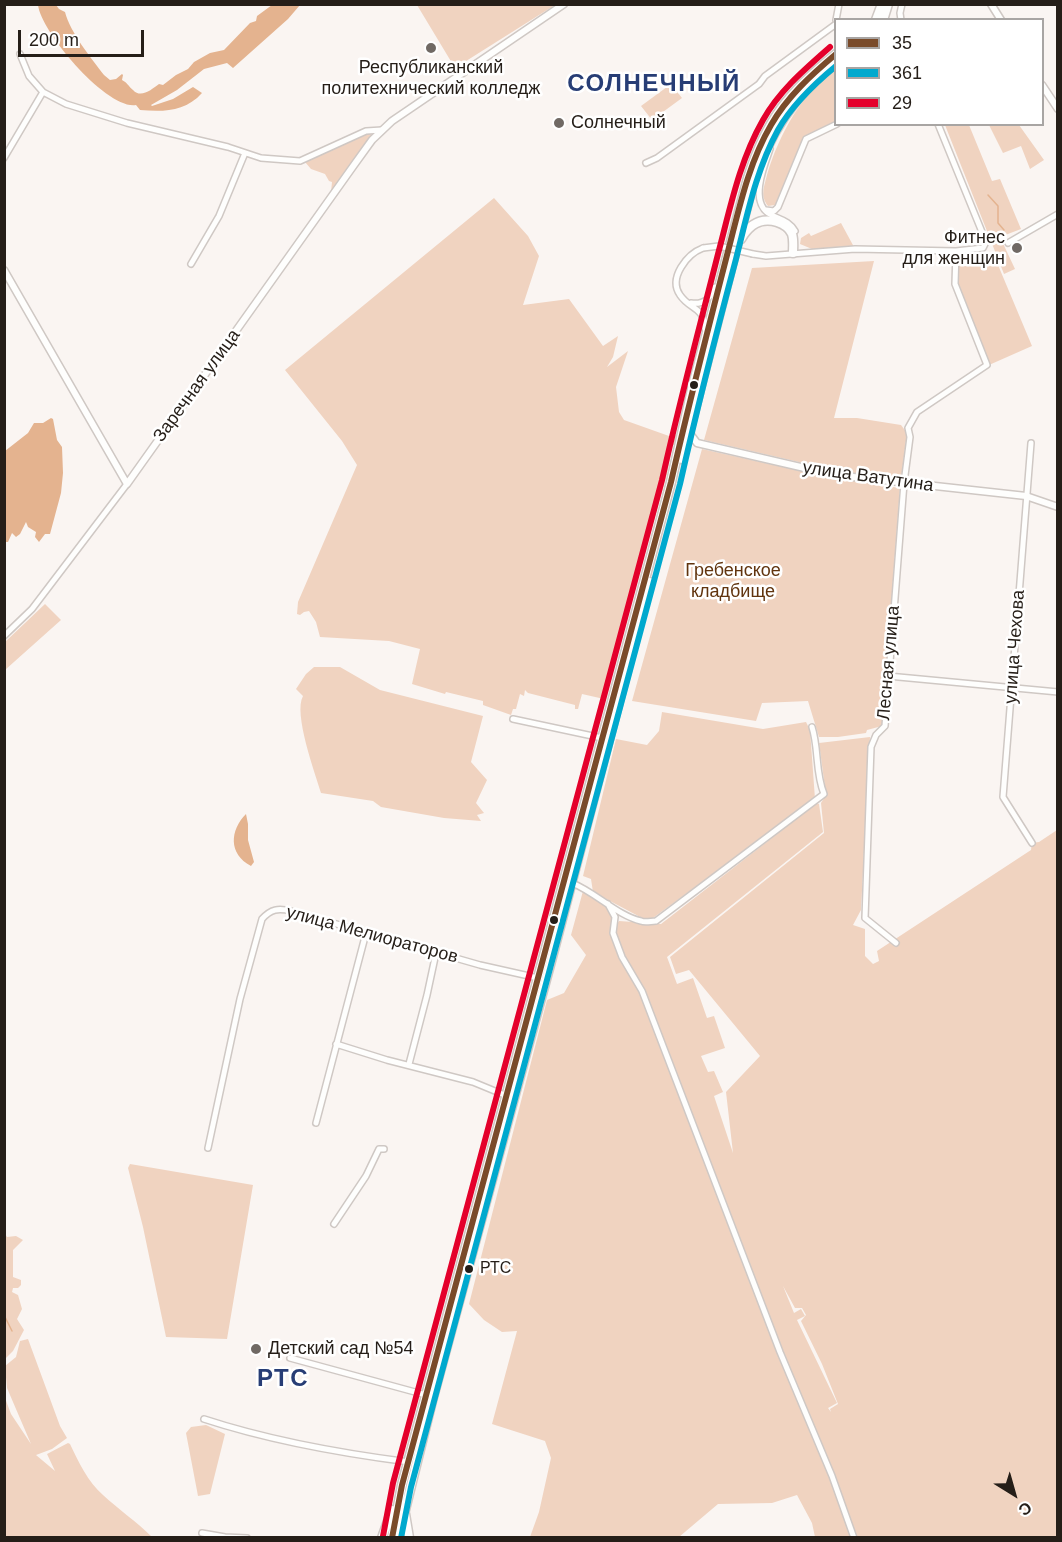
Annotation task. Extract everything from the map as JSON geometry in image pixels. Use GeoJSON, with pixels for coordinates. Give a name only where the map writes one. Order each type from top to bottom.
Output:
{"type":"FeatureCollection","features":[{"type":"Feature","properties":{"kind":"main road"},"geometry":{"type":"LineString","coordinates":[[398,1538],[572,884],[690,428],[748,178],[757,150],[776,115],[799,85],[834,56]]}},
{"type":"Feature","properties":{"kind":"main road"},"geometry":{"type":"LineString","coordinates":[[386,1537],[409,1462],[671,482],[702,351],[731,255],[763,153],[788,111],[806,88],[834,64]]}},
{"type":"Feature","properties":{"kind":"main road"},"geometry":{"type":"LineString","coordinates":[[731,255],[745,232],[756,223],[766,220],[780,223],[789,230],[793,240],[793,253]]}},
{"type":"Feature","properties":{"kind":"main road"},"geometry":{"type":"LineString","coordinates":[[405,1510],[409,1538]]}},
{"type":"Feature","properties":{"kind":"street","name":"Заречная улица"},"geometry":{"type":"LineString","coordinates":[[4,636],[32,609],[127,484],[354,165],[382,130],[410,107],[564,4]]}},
{"type":"Feature","properties":{"kind":"street"},"geometry":{"type":"LineString","coordinates":[[991,4],[1000,18]]}},
{"type":"Feature","properties":{"kind":"street"},"geometry":{"type":"LineString","coordinates":[[646,163],[657,158],[759,84],[765,76],[834,25]]}},
{"type":"Feature","properties":{"kind":"street","name":"Заречная улица"},"geometry":{"type":"LineString","coordinates":[[20,54],[29,76],[43,92],[66,104],[127,123],[261,158],[300,161],[366,131],[382,130]]}},
{"type":"Feature","properties":{"kind":"street"},"geometry":{"type":"LineString","coordinates":[[1044,88],[1058,109]]}},
{"type":"Feature","properties":{"kind":"street"},"geometry":{"type":"LineString","coordinates":[[4,158],[43,92]]}},
{"type":"Feature","properties":{"kind":"street"},"geometry":{"type":"LineString","coordinates":[[783,219],[770,215],[762,207],[759,193],[774,139],[788,111]]}},
{"type":"Feature","properties":{"kind":"street"},"geometry":{"type":"LineString","coordinates":[[762,207],[774,211],[778,207],[806,139],[834,125]]}},
{"type":"Feature","properties":{"kind":"street"},"geometry":{"type":"LineString","coordinates":[[702,351],[705,328],[703,316],[697,308],[686,301],[677,288],[678,276],[687,259],[703,248],[719,246],[766,256],[864,249],[956,251],[983,248],[985,238],[939,126]]}},
{"type":"Feature","properties":{"kind":"street"},"geometry":{"type":"LineString","coordinates":[[191,264],[219,216],[245,153]]}},
{"type":"Feature","properties":{"kind":"street"},"geometry":{"type":"LineString","coordinates":[[782,200],[780,213],[796,234],[793,253]]}},
{"type":"Feature","properties":{"kind":"street"},"geometry":{"type":"LineString","coordinates":[[1008,243],[1058,214]]}},
{"type":"Feature","properties":{"kind":"street","name":"Лесная улица"},"geometry":{"type":"LineString","coordinates":[[896,943],[866,918],[872,747],[876,735],[885,726],[904,483],[910,437],[908,428],[917,412],[987,365],[956,284],[956,251]]}},
{"type":"Feature","properties":{"kind":"street"},"geometry":{"type":"LineString","coordinates":[[686,301],[702,303],[711,296],[731,255]]}},
{"type":"Feature","properties":{"kind":"street"},"geometry":{"type":"LineString","coordinates":[[4,270],[127,484]]}},
{"type":"Feature","properties":{"kind":"street"},"geometry":{"type":"LineString","coordinates":[[685,447],[697,443],[691,435],[690,428]]}},
{"type":"Feature","properties":{"kind":"street","name":"улица Ватутина"},"geometry":{"type":"LineString","coordinates":[[697,443],[835,475],[1026,496],[1058,507]]}},
{"type":"Feature","properties":{"kind":"street","name":"улица Чехова"},"geometry":{"type":"LineString","coordinates":[[1031,443],[1003,797],[1032,843]]}},
{"type":"Feature","properties":{"kind":"street"},"geometry":{"type":"LineString","coordinates":[[888,676],[1058,692]]}},
{"type":"Feature","properties":{"kind":"street"},"geometry":{"type":"LineString","coordinates":[[513,719],[602,738]]}},
{"type":"Feature","properties":{"kind":"street"},"geometry":{"type":"LineString","coordinates":[[572,884],[582,887],[641,922],[656,921],[824,794],[817,771],[817,742],[812,727]]}},
{"type":"Feature","properties":{"kind":"street"},"geometry":{"type":"LineString","coordinates":[[608,904],[615,917],[613,933],[622,957],[642,991],[780,1352],[832,1476],[854,1538]]}},
{"type":"Feature","properties":{"kind":"street","name":"улица Мелиораторов"},"geometry":{"type":"LineString","coordinates":[[208,1148],[240,999],[262,919],[268,912],[280,909],[436,953],[538,978]]}},
{"type":"Feature","properties":{"kind":"street"},"geometry":{"type":"LineString","coordinates":[[316,1123],[366,933]]}},
{"type":"Feature","properties":{"kind":"street"},"geometry":{"type":"LineString","coordinates":[[409,1064],[436,953]]}},
{"type":"Feature","properties":{"kind":"street"},"geometry":{"type":"LineString","coordinates":[[336,1044],[473,1082],[507,1096]]}},
{"type":"Feature","properties":{"kind":"street"},"geometry":{"type":"LineString","coordinates":[[334,1224],[366,1176],[379,1149],[384,1149]]}},
{"type":"Feature","properties":{"kind":"street"},"geometry":{"type":"LineString","coordinates":[[290,1358],[426,1395]]}},
{"type":"Feature","properties":{"kind":"street"},"geometry":{"type":"LineString","coordinates":[[204,1419],[241,1431],[310,1448],[409,1462]]}},
{"type":"Feature","properties":{"kind":"street"},"geometry":{"type":"LineString","coordinates":[[202,1533],[247,1538]]}},
{"type":"Feature","properties":{"kind":"green space"},"geometry":{"type":"Polygon","coordinates":[[[417,5],[555,5],[455,68],[417,5]]]}},
{"type":"Feature","properties":{"kind":"green space"},"geometry":{"type":"Polygon","coordinates":[[[834,68],[834,122],[806,136],[778,201],[775,205],[768,206],[763,195],[778,145],[802,102],[834,68]]]}},
{"type":"Feature","properties":{"kind":"green space"},"geometry":{"type":"Polygon","coordinates":[[[671,84],[682,98],[652,120],[641,106],[671,84]]]}},
{"type":"Feature","properties":{"kind":"green space"},"geometry":{"type":"Polygon","coordinates":[[[945,126],[969,126],[992,181],[1000,179],[1021,229],[1000,237],[1015,269],[1004,274],[945,126]]]}},
{"type":"Feature","properties":{"kind":"green space"},"geometry":{"type":"Polygon","coordinates":[[[990,126],[1020,126],[1044,160],[1030,169],[1021,146],[1003,153],[990,126]]]}},
{"type":"Feature","properties":{"kind":"green space"},"geometry":{"type":"Polygon","coordinates":[[[367,133],[373,135],[331,192],[332,182],[325,174],[311,169],[305,162],[367,133]]]}},
{"type":"Feature","properties":{"kind":"green space"},"geometry":{"type":"Polygon","coordinates":[[[494,198],[528,236],[539,256],[523,305],[569,299],[603,346],[618,336],[613,357],[607,367],[628,351],[616,387],[619,412],[624,420],[669,436],[677,435],[674,445],[667,445],[672,448],[667,474],[604,699],[582,694],[578,709],[575,709],[575,705],[528,693],[525,690],[524,696],[520,694],[516,709],[513,709],[511,715],[483,705],[483,701],[446,692],[445,694],[412,684],[420,649],[389,641],[320,637],[316,622],[309,611],[297,614],[298,602],[357,465],[342,441],[285,370],[494,198]]]}},
{"type":"Feature","properties":{"kind":"green space"},"geometry":{"type":"Polygon","coordinates":[[[841,223],[854,247],[812,249],[800,244],[801,238],[809,233],[811,236],[841,223]]]}},
{"type":"Feature","properties":{"kind":"green space"},"geometry":{"type":"Polygon","coordinates":[[[993,253],[1032,346],[989,365],[954,282],[954,255],[993,253]]]}},
{"type":"Feature","properties":{"kind":"green space"},"geometry":{"type":"Polygon","coordinates":[[[874,261],[834,418],[857,418],[901,425],[907,433],[901,479],[829,471],[829,469],[704,440],[752,268],[874,261]]]}},
{"type":"Feature","properties":{"kind":"green space","name":"Гребенское кладбище"},"geometry":{"type":"Polygon","coordinates":[[[702,449],[828,477],[900,488],[882,726],[867,730],[866,733],[819,737],[808,701],[762,703],[756,721],[632,701],[702,449]]]}},
{"type":"Feature","properties":{"kind":"green space"},"geometry":{"type":"Polygon","coordinates":[[[45,604],[61,620],[5,670],[5,642],[45,604]]]}},
{"type":"Feature","properties":{"kind":"green space"},"geometry":{"type":"Polygon","coordinates":[[[314,667],[340,667],[380,690],[483,716],[471,762],[487,780],[476,803],[484,813],[477,815],[481,821],[444,818],[381,807],[373,801],[321,793],[303,729],[301,704],[303,696],[296,689],[314,667]]]}},
{"type":"Feature","properties":{"kind":"green space"},"geometry":{"type":"Polygon","coordinates":[[[662,712],[763,729],[806,722],[810,730],[815,799],[653,918],[642,918],[593,892],[591,879],[583,876],[616,739],[647,745],[659,731],[662,712]]]}},
{"type":"Feature","properties":{"kind":"green space"},"geometry":{"type":"Polygon","coordinates":[[[870,737],[861,910],[853,925],[865,929],[865,956],[873,964],[879,961],[877,951],[1031,850],[1032,843],[1039,842],[1057,830],[1057,1537],[815,1537],[812,1523],[797,1495],[772,1503],[718,1504],[679,1537],[530,1537],[539,1512],[551,1458],[545,1441],[492,1424],[517,1331],[502,1332],[484,1320],[469,1304],[547,1000],[564,993],[586,955],[571,935],[583,891],[608,906],[617,924],[619,921],[661,924],[817,803],[819,804],[823,832],[667,957],[677,984],[693,978],[707,1018],[714,1016],[725,1048],[701,1056],[708,1072],[714,1071],[723,1092],[714,1096],[733,1153],[726,1092],[760,1056],[689,970],[676,974],[670,957],[824,833],[821,803],[826,795],[819,743],[870,737]],[[783,1286],[794,1313],[801,1309],[805,1316],[797,1320],[837,1403],[828,1408],[831,1412],[830,1409],[838,1404],[801,1321],[806,1315],[802,1308],[795,1308],[783,1286]]]}},
{"type":"Feature","properties":{"kind":"green space"},"geometry":{"type":"Polygon","coordinates":[[[130,1164],[253,1185],[227,1339],[166,1337],[128,1168],[130,1164]]]}},
{"type":"Feature","properties":{"kind":"green space"},"geometry":{"type":"Polygon","coordinates":[[[5,1234],[7,1237],[16,1236],[23,1240],[13,1250],[13,1277],[21,1280],[21,1285],[13,1288],[12,1292],[18,1295],[22,1309],[17,1319],[24,1330],[13,1351],[5,1359],[5,1234]]]}},
{"type":"Feature","properties":{"kind":"green space"},"geometry":{"type":"Polygon","coordinates":[[[28,1339],[60,1426],[67,1438],[52,1449],[36,1455],[55,1471],[47,1454],[70,1444],[84,1471],[98,1490],[152,1537],[5,1537],[5,1398],[11,1414],[31,1444],[7,1388],[5,1366],[16,1357],[20,1341],[28,1339]]]}},
{"type":"Feature","properties":{"kind":"green space"},"geometry":{"type":"Polygon","coordinates":[[[206,1425],[225,1434],[210,1494],[198,1496],[186,1433],[191,1427],[206,1425]]]}},
{"type":"Feature","properties":{"kind":"shaded area"},"geometry":{"type":"Polygon","coordinates":[[[38,5],[56,5],[65,12],[76,36],[104,75],[110,80],[122,74],[122,80],[139,94],[159,84],[163,85],[210,53],[224,50],[250,23],[256,21],[257,16],[272,5],[300,5],[288,19],[233,68],[227,63],[204,69],[177,90],[151,105],[173,99],[193,87],[202,93],[195,99],[181,107],[157,111],[140,110],[136,105],[124,103],[93,83],[50,33],[38,5]]]}},
{"type":"Feature","properties":{"kind":"shaded area"},"geometry":{"type":"Polygon","coordinates":[[[51,418],[57,440],[62,447],[63,473],[61,493],[50,534],[45,534],[39,542],[35,537],[36,532],[28,527],[26,522],[20,534],[16,537],[12,533],[8,542],[5,542],[5,451],[28,433],[34,423],[43,423],[51,418]]]}},
{"type":"Feature","properties":{"kind":"shaded area"},"geometry":{"type":"Polygon","coordinates":[[[246,814],[248,840],[254,862],[251,866],[238,855],[234,842],[237,827],[246,814]]]}},
{"type":"Feature","properties":{"kind":"waterway"},"geometry":{"type":"LineString","coordinates":[[988,195],[998,206],[998,223],[1004,230]]}},
{"type":"Feature","properties":{"kind":"waterway"},"geometry":{"type":"LineString","coordinates":[[4,1315],[12,1331]]}},
{"type":"Feature","properties":{"kind":"transit line","name":"29"},"geometry":{"type":"LineString","coordinates":[[383,1536],[393,1483],[662,480],[736,186],[748,152],[769,109],[793,81],[830,47]]}},
{"type":"Feature","properties":{"kind":"transit line","name":"35"},"geometry":{"type":"LineString","coordinates":[[392,1538],[402,1485],[671,482],[744,190],[763,141],[777,115],[800,87],[834,56]]}},
{"type":"Feature","properties":{"kind":"transit line","name":"361"},"geometry":{"type":"LineString","coordinates":[[401,1538],[411,1487],[680,484],[753,193],[770,145],[778,130],[804,96],[834,68]]}},
{"type":"Feature","properties":{"kind":"place","name":"Республиканский политехнический колледж"},"geometry":{"type":"Point","coordinates":[431,48]}},
{"type":"Feature","properties":{"kind":"place","name":"Солнечный"},"geometry":{"type":"Point","coordinates":[559,123]}},
{"type":"Feature","properties":{"kind":"place","name":"Фитнес для женщин"},"geometry":{"type":"Point","coordinates":[1017,248]}},
{"type":"Feature","properties":{"kind":"place","name":"РТС"},"geometry":{"type":"Point","coordinates":[469,1269]}},
{"type":"Feature","properties":{"kind":"place","name":"Детский сад №54"},"geometry":{"type":"Point","coordinates":[256,1349]}},
{"type":"Feature","properties":{"kind":"district","name":"СОЛНЕЧНЫЙ"},"geometry":{"type":"Point","coordinates":[654,84]}},
{"type":"Feature","properties":{"kind":"district","name":"РТС"},"geometry":{"type":"Point","coordinates":[283,1379]}}]}
